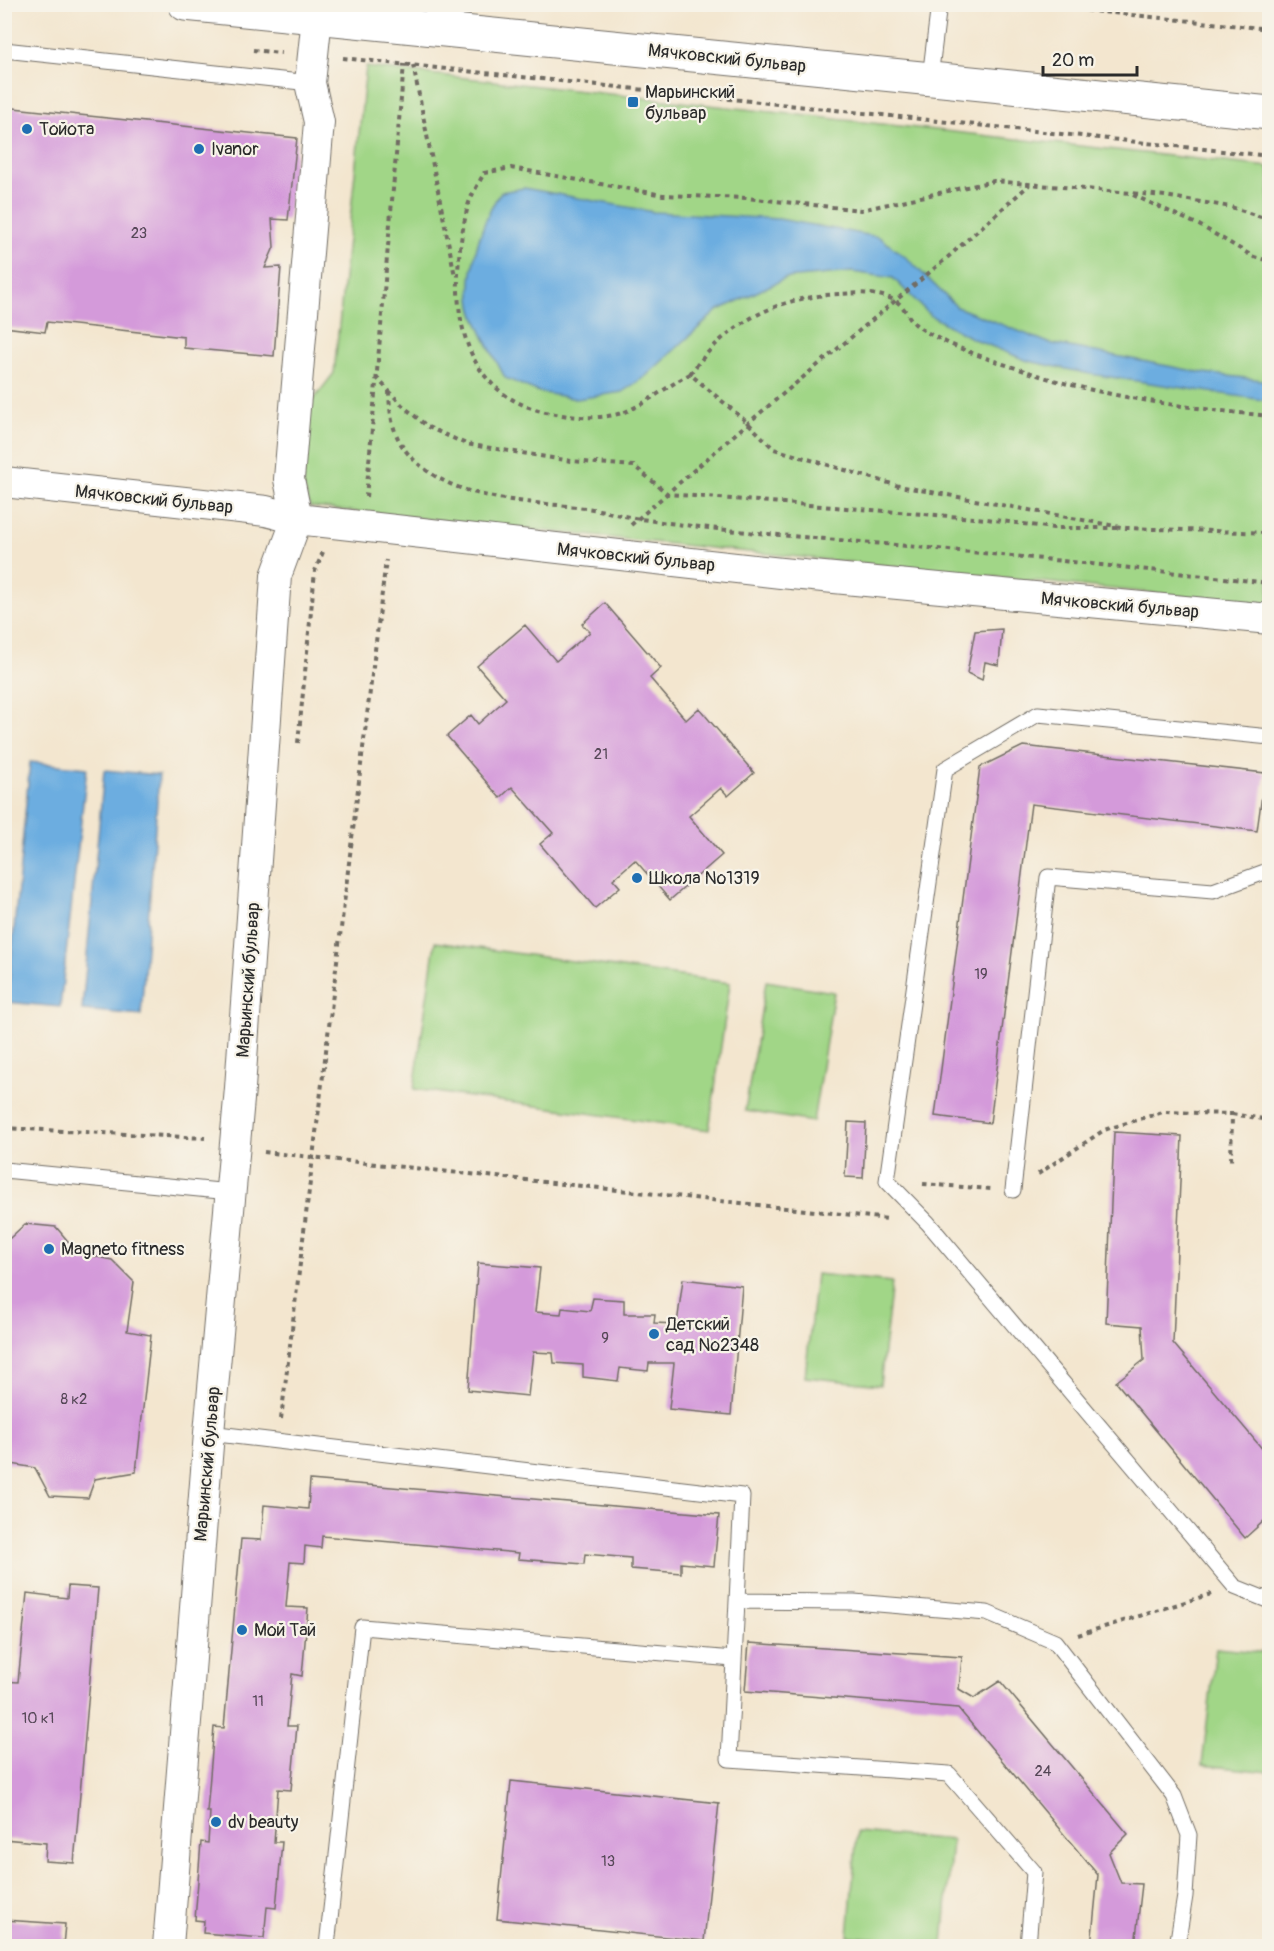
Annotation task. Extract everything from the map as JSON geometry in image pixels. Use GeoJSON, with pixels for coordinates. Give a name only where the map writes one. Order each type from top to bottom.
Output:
{"type":"FeatureCollection","features":[{"type":"Feature","properties":{"kind":"street","name":"Мячковский бульвар"},"geometry":{"type":"LineString","coordinates":[[185,4],[317,17],[354,13],[930,78],[1269,113]]}},
{"type":"Feature","properties":{"kind":"street"},"geometry":{"type":"LineString","coordinates":[[297,519],[289,479],[319,122],[311,70],[317,17]]}},
{"type":"Feature","properties":{"kind":"street","name":"Мячковский бульвар"},"geometry":{"type":"LineString","coordinates":[[4,482],[266,511],[297,519],[781,573],[1269,619]]}},
{"type":"Feature","properties":{"kind":"street","name":"Марьинский бульвар"},"geometry":{"type":"LineString","coordinates":[[168,1947],[234,1150],[276,576],[297,519]]}},
{"type":"Feature","properties":{"kind":"lane"},"geometry":{"type":"LineString","coordinates":[[930,78],[939,4]]}},
{"type":"Feature","properties":{"kind":"lane"},"geometry":{"type":"LineString","coordinates":[[4,50],[311,70]]}},
{"type":"Feature","properties":{"kind":"lane"},"geometry":{"type":"LineString","coordinates":[[1269,736],[1038,714],[945,769],[887,1181],[928,1223],[1235,1587],[1269,1601]]}},
{"type":"Feature","properties":{"kind":"lane"},"geometry":{"type":"LineString","coordinates":[[1013,1190],[1048,877],[1213,891],[1269,870]]}},
{"type":"Feature","properties":{"kind":"lane"},"geometry":{"type":"LineString","coordinates":[[4,1170],[230,1192]]}},
{"type":"Feature","properties":{"kind":"lane"},"geometry":{"type":"LineString","coordinates":[[209,1433],[742,1496],[729,1759],[949,1774],[1034,1872],[1028,1947]]}},
{"type":"Feature","properties":{"kind":"lane"},"geometry":{"type":"LineString","coordinates":[[737,1601],[854,1602],[987,1613],[1055,1642],[1174,1796],[1189,1835],[1185,1896],[1177,1947]]}},
{"type":"Feature","properties":{"kind":"lane"},"geometry":{"type":"LineString","coordinates":[[327,1947],[362,1627],[734,1659]]}},
{"type":"Feature","properties":{"kind":"path"},"geometry":{"type":"LineString","coordinates":[[1024,4],[1269,29]]}},
{"type":"Feature","properties":{"kind":"path"},"geometry":{"type":"LineString","coordinates":[[243,49],[311,70],[404,64],[1269,156]]}},
{"type":"Feature","properties":{"kind":"path"},"geometry":{"type":"LineString","coordinates":[[363,526],[404,64]]}},
{"type":"Feature","properties":{"kind":"path"},"geometry":{"type":"LineString","coordinates":[[413,65],[456,280],[458,316],[468,348],[483,375],[508,398],[536,411],[563,416],[626,412],[690,374],[703,355],[733,329],[772,306],[812,296],[867,292],[896,300],[915,324],[943,339],[1029,373],[1188,408],[1269,416]]}},
{"type":"Feature","properties":{"kind":"path"},"geometry":{"type":"LineString","coordinates":[[456,280],[467,208],[484,173],[511,168],[663,195],[746,198],[861,210],[994,181],[1129,193],[1231,207],[1269,220]]}},
{"type":"Feature","properties":{"kind":"path"},"geometry":{"type":"LineString","coordinates":[[626,529],[748,423],[948,257],[1029,185]]}},
{"type":"Feature","properties":{"kind":"path"},"geometry":{"type":"LineString","coordinates":[[1129,193],[1199,225],[1254,257],[1269,261]]}},
{"type":"Feature","properties":{"kind":"path"},"geometry":{"type":"LineString","coordinates":[[690,374],[748,423],[774,449],[899,486],[1135,528]]}},
{"type":"Feature","properties":{"kind":"path"},"geometry":{"type":"LineString","coordinates":[[376,377],[428,427],[466,444],[571,460],[634,466],[668,494],[987,519],[1053,528],[1135,528],[1269,533]]}},
{"type":"Feature","properties":{"kind":"path"},"geometry":{"type":"LineString","coordinates":[[389,391],[389,419],[402,448],[429,472],[458,486],[494,496],[599,510],[638,519],[756,533],[1269,583]]}},
{"type":"Feature","properties":{"kind":"path"},"geometry":{"type":"LineString","coordinates":[[279,1441],[386,559]]}},
{"type":"Feature","properties":{"kind":"path"},"geometry":{"type":"LineString","coordinates":[[887,1181],[1013,1190],[1104,1130],[1163,1112],[1232,1114],[1269,1120]]}},
{"type":"Feature","properties":{"kind":"path"},"geometry":{"type":"LineString","coordinates":[[1231,1165],[1232,1114]]}},
{"type":"Feature","properties":{"kind":"path"},"geometry":{"type":"LineString","coordinates":[[4,1128],[223,1139],[234,1150],[928,1223]]}},
{"type":"Feature","properties":{"kind":"path"},"geometry":{"type":"LineString","coordinates":[[1055,1642],[1235,1587]]}},
{"type":"Feature","properties":{"kind":"green space"},"geometry":{"type":"Polygon","coordinates":[[[366,67],[1269,167],[1269,605],[310,507],[303,485],[307,408],[334,373],[366,67]]]}},
{"type":"Feature","properties":{"kind":"green space"},"geometry":{"type":"Polygon","coordinates":[[[435,942],[730,983],[709,1130],[414,1089],[435,942]]]}},
{"type":"Feature","properties":{"kind":"green space"},"geometry":{"type":"Polygon","coordinates":[[[766,981],[834,992],[813,1122],[745,1111],[766,981]]]}},
{"type":"Feature","properties":{"kind":"green space"},"geometry":{"type":"Polygon","coordinates":[[[816,1274],[892,1282],[880,1385],[805,1377],[816,1274]]]}},
{"type":"Feature","properties":{"kind":"green space"},"geometry":{"type":"Polygon","coordinates":[[[1216,1648],[1269,1653],[1269,1772],[1202,1765],[1216,1648]]]}},
{"type":"Feature","properties":{"kind":"green space"},"geometry":{"type":"Polygon","coordinates":[[[857,1832],[952,1840],[943,1944],[848,1936],[857,1832]]]}},
{"type":"Feature","properties":{"kind":"water"},"geometry":{"type":"Polygon","coordinates":[[[524,188],[654,212],[779,219],[879,237],[908,259],[957,307],[1049,343],[1204,373],[1269,381],[1269,401],[1090,374],[1028,361],[971,338],[931,316],[893,278],[852,272],[786,278],[717,311],[646,376],[622,392],[577,399],[539,392],[505,378],[478,323],[472,306],[471,293],[471,278],[477,246],[494,203],[501,192],[524,188]]]}},
{"type":"Feature","properties":{"kind":"water"},"geometry":{"type":"Polygon","coordinates":[[[30,762],[87,768],[60,1007],[7,1002],[30,762]]]}},
{"type":"Feature","properties":{"kind":"water"},"geometry":{"type":"Polygon","coordinates":[[[104,770],[159,775],[141,1015],[82,1010],[104,770]]]}},
{"type":"Feature","properties":{"kind":"building"},"geometry":{"type":"Polygon","coordinates":[[[4,107],[297,138],[288,220],[272,219],[274,247],[265,268],[281,267],[274,356],[184,348],[184,337],[47,322],[45,332],[4,327],[4,107]]]}},
{"type":"Feature","properties":{"kind":"building"},"geometry":{"type":"Polygon","coordinates":[[[605,603],[661,668],[650,678],[686,720],[699,708],[754,773],[728,796],[721,788],[689,816],[722,855],[670,900],[635,860],[613,879],[620,887],[595,908],[540,844],[553,833],[512,787],[500,798],[447,736],[471,715],[478,724],[506,699],[477,666],[525,625],[556,661],[590,632],[582,624],[605,603]]]}},
{"type":"Feature","properties":{"kind":"building"},"geometry":{"type":"Polygon","coordinates":[[[1002,629],[999,665],[985,662],[982,680],[967,673],[975,631],[1002,629]]]}},
{"type":"Feature","properties":{"kind":"building"},"geometry":{"type":"Polygon","coordinates":[[[1023,746],[1265,773],[1257,831],[1031,804],[990,1123],[935,1116],[980,767],[1023,746]]]}},
{"type":"Feature","properties":{"kind":"building"},"geometry":{"type":"Polygon","coordinates":[[[848,1122],[866,1123],[863,1178],[845,1177],[848,1122]]]}},
{"type":"Feature","properties":{"kind":"building"},"geometry":{"type":"Polygon","coordinates":[[[1114,1132],[1182,1136],[1173,1343],[1270,1458],[1270,1523],[1265,1520],[1245,1538],[1116,1382],[1144,1360],[1142,1326],[1106,1323],[1114,1132]]]}},
{"type":"Feature","properties":{"kind":"building"},"geometry":{"type":"Polygon","coordinates":[[[25,1224],[56,1227],[78,1253],[112,1260],[134,1282],[127,1331],[151,1335],[136,1472],[95,1479],[88,1498],[50,1496],[35,1468],[6,1463],[4,1468],[4,1238],[10,1238],[25,1224]]]}},
{"type":"Feature","properties":{"kind":"building"},"geometry":{"type":"Polygon","coordinates":[[[478,1263],[540,1268],[535,1312],[561,1314],[562,1308],[590,1311],[593,1298],[624,1300],[624,1314],[655,1314],[654,1323],[677,1324],[683,1279],[742,1286],[731,1415],[669,1409],[674,1363],[649,1363],[648,1371],[620,1368],[618,1381],[583,1377],[583,1365],[554,1363],[553,1353],[533,1352],[528,1396],[468,1390],[478,1263]]]}},
{"type":"Feature","properties":{"kind":"building"},"geometry":{"type":"Polygon","coordinates":[[[310,1480],[719,1515],[714,1566],[681,1563],[681,1573],[631,1569],[631,1558],[585,1554],[584,1564],[518,1559],[519,1553],[322,1536],[321,1548],[305,1546],[304,1563],[290,1562],[286,1607],[308,1608],[302,1676],[292,1674],[287,1726],[297,1726],[291,1790],[278,1789],[274,1842],[282,1842],[276,1908],[267,1907],[264,1938],[203,1933],[204,1921],[195,1920],[201,1842],[208,1843],[210,1812],[207,1812],[214,1727],[224,1728],[241,1539],[261,1540],[264,1505],[308,1509],[310,1480]]]}},
{"type":"Feature","properties":{"kind":"building"},"geometry":{"type":"Polygon","coordinates":[[[68,1586],[98,1588],[74,1863],[45,1861],[46,1843],[4,1839],[8,1753],[4,1753],[4,1681],[18,1682],[27,1593],[67,1598],[68,1586]]]}},
{"type":"Feature","properties":{"kind":"building"},"geometry":{"type":"Polygon","coordinates":[[[749,1643],[962,1657],[959,1689],[974,1698],[1000,1681],[1128,1834],[1109,1853],[1121,1883],[1142,1884],[1135,1946],[1091,1946],[1098,1875],[958,1708],[745,1691],[749,1643]]]}},
{"type":"Feature","properties":{"kind":"building"},"geometry":{"type":"Polygon","coordinates":[[[511,1781],[719,1803],[704,1941],[497,1919],[511,1781]]]}},
{"type":"Feature","properties":{"kind":"building"},"geometry":{"type":"Polygon","coordinates":[[[4,1920],[65,1924],[63,1946],[4,1946],[4,1920]]]}},
{"type":"Feature","properties":{"kind":"place","name":"Марьинский бульвар"},"geometry":{"type":"Point","coordinates":[633,102]}},
{"type":"Feature","properties":{"kind":"place","name":"Тойота"},"geometry":{"type":"Point","coordinates":[27,129]}},
{"type":"Feature","properties":{"kind":"place","name":"Ivanor"},"geometry":{"type":"Point","coordinates":[199,149]}},
{"type":"Feature","properties":{"kind":"place","name":"Школа №1319"},"geometry":{"type":"Point","coordinates":[637,878]}},
{"type":"Feature","properties":{"kind":"place","name":"Magneto fitness"},"geometry":{"type":"Point","coordinates":[49,1249]}},
{"type":"Feature","properties":{"kind":"place","name":"Детский сад №2348"},"geometry":{"type":"Point","coordinates":[654,1334]}},
{"type":"Feature","properties":{"kind":"place","name":"Мой Тай"},"geometry":{"type":"Point","coordinates":[242,1630]}},
{"type":"Feature","properties":{"kind":"place","name":"dv beauty"},"geometry":{"type":"Point","coordinates":[216,1822]}}]}
